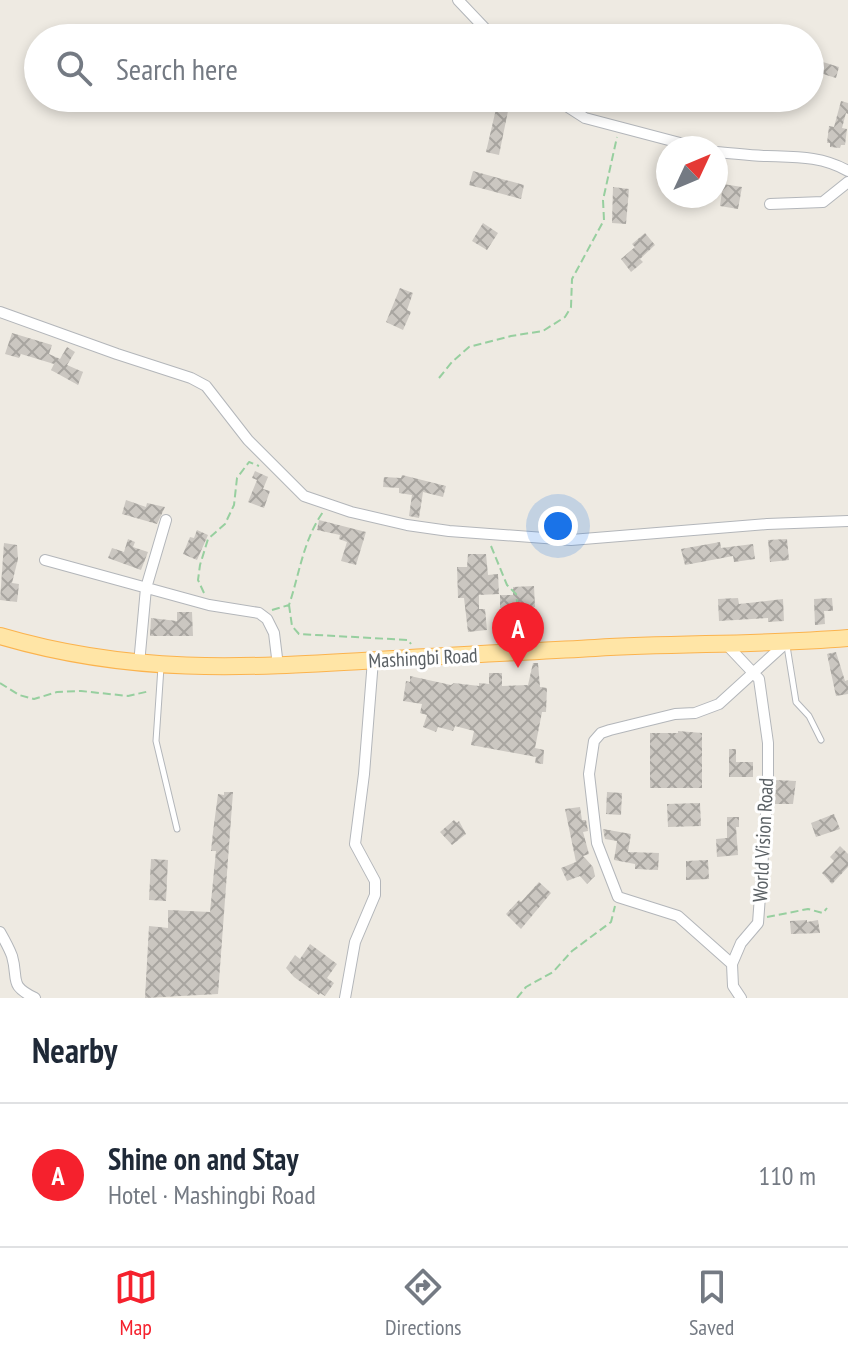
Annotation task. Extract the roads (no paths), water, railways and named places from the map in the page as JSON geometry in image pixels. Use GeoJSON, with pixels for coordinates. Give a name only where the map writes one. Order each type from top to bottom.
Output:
{"type":"FeatureCollection","features":[{"type":"Feature","properties":{"kind":"main road","name":"Mashingbi Road"},"geometry":{"type":"LineString","coordinates":[[0,636],[86,657],[161,666],[278,666],[848,638]]}},
{"type":"Feature","properties":{"kind":"street"},"geometry":{"type":"LineString","coordinates":[[458,0],[481,24]]}},
{"type":"Feature","properties":{"kind":"street"},"geometry":{"type":"LineString","coordinates":[[576,112],[585,118],[656,137]]}},
{"type":"Feature","properties":{"kind":"street"},"geometry":{"type":"LineString","coordinates":[[728,153],[801,156],[833,162],[848,171]]}},
{"type":"Feature","properties":{"kind":"street"},"geometry":{"type":"LineString","coordinates":[[770,204],[823,202],[848,182]]}},
{"type":"Feature","properties":{"kind":"street"},"geometry":{"type":"LineString","coordinates":[[0,312],[191,378],[206,386],[248,440],[304,496],[407,525],[571,540],[767,524],[848,521]]}},
{"type":"Feature","properties":{"kind":"street"},"geometry":{"type":"LineString","coordinates":[[139,664],[146,588],[166,520]]}},
{"type":"Feature","properties":{"kind":"street"},"geometry":{"type":"LineString","coordinates":[[45,560],[209,605],[259,613],[267,619],[274,633],[278,666]]}},
{"type":"Feature","properties":{"kind":"street"},"geometry":{"type":"LineString","coordinates":[[725,643],[755,673]]}},
{"type":"Feature","properties":{"kind":"street"},"geometry":{"type":"LineString","coordinates":[[741,998],[733,986],[732,964],[678,916],[618,897],[597,843],[589,774],[594,741],[601,733],[675,714],[695,713],[719,704],[786,643]]}},
{"type":"Feature","properties":{"kind":"street"},"geometry":{"type":"LineString","coordinates":[[345,998],[355,942],[375,895],[375,881],[355,844],[373,660]]}},
{"type":"Feature","properties":{"kind":"street","name":"World Vision Road"},"geometry":{"type":"LineString","coordinates":[[732,964],[741,943],[758,923],[768,787],[768,743],[761,684],[755,673]]}},
{"type":"Feature","properties":{"kind":"street"},"geometry":{"type":"LineString","coordinates":[[0,932],[12,956],[15,983],[21,991],[35,998]]}},
{"type":"Feature","properties":{"kind":"lane"},"geometry":{"type":"LineString","coordinates":[[786,643],[796,702],[809,716],[821,740]]}},
{"type":"Feature","properties":{"kind":"lane"},"geometry":{"type":"LineString","coordinates":[[161,666],[156,741],[177,829]]}},
{"type":"Feature","properties":{"kind":"place","name":"Shine on and Stay"},"geometry":{"type":"Point","coordinates":[518,668]}}]}
